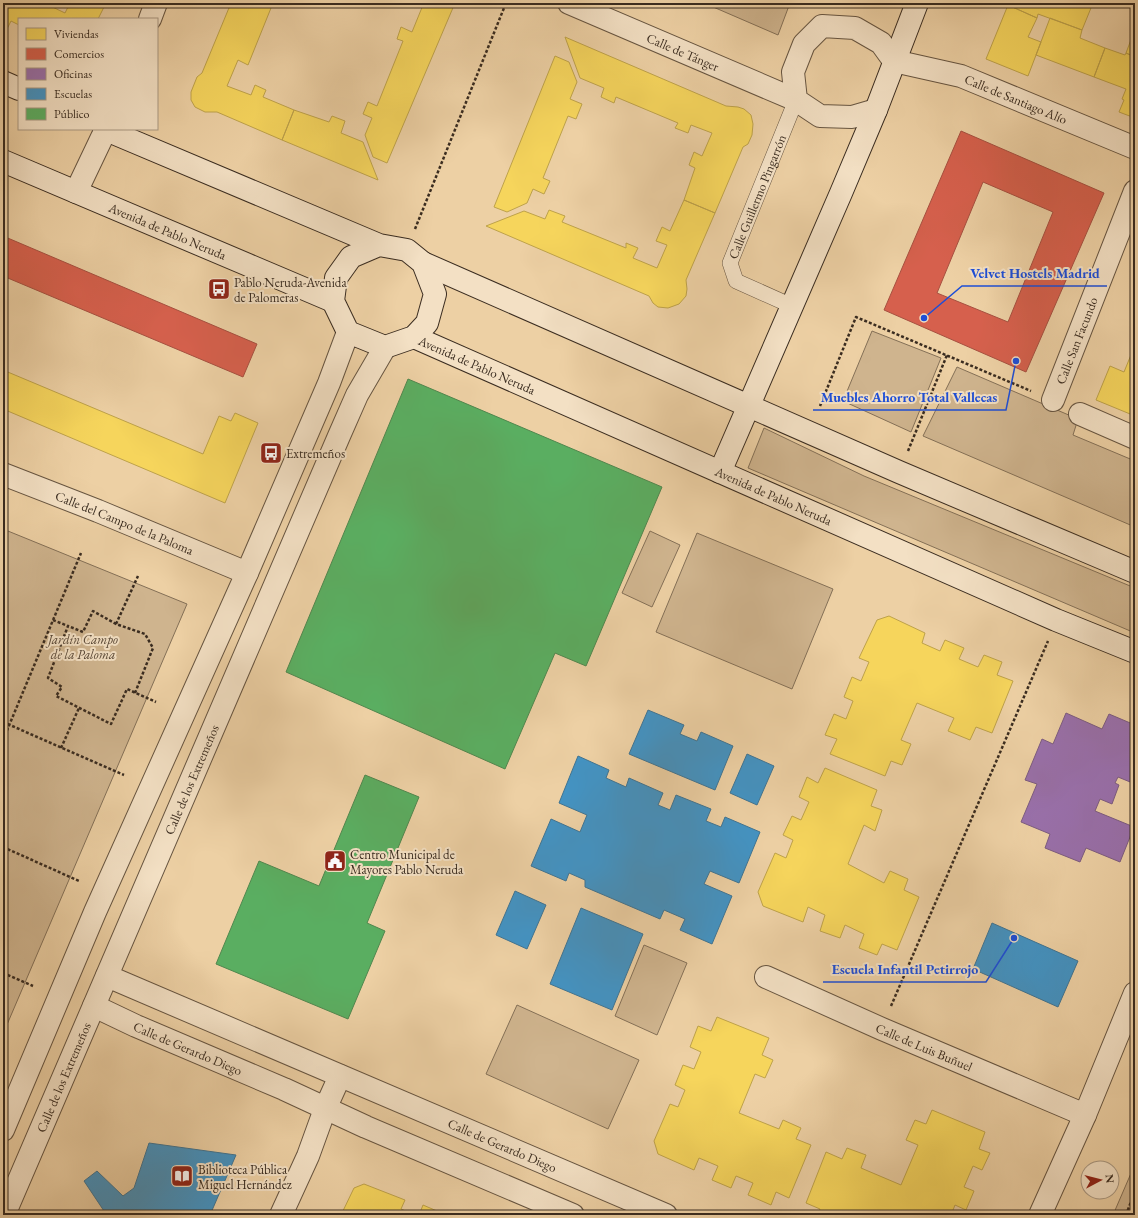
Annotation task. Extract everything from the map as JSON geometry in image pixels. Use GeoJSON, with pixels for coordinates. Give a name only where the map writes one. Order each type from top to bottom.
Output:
{"type":"FeatureCollection","features":[{"type":"Feature","properties":{"kind":"street"},"geometry":{"type":"LineString","coordinates":[[150,18],[156,3]]}},
{"type":"Feature","properties":{"kind":"street","name":"Calle de Tánger"},"geometry":{"type":"LineString","coordinates":[[570,3],[796,100]]}},
{"type":"Feature","properties":{"kind":"street"},"geometry":{"type":"LineString","coordinates":[[720,472],[876,110],[917,3]]}},
{"type":"Feature","properties":{"kind":"street","name":"Calle Guillermo Pingarrón"},"geometry":{"type":"LineString","coordinates":[[796,100],[793,72],[804,44],[822,26],[855,28],[880,42],[894,61]]}},
{"type":"Feature","properties":{"kind":"street","name":"Calle de Santiago Alío"},"geometry":{"type":"LineString","coordinates":[[894,61],[961,76],[1135,148]]}},
{"type":"Feature","properties":{"kind":"street"},"geometry":{"type":"LineString","coordinates":[[3,82],[18,89]]}},
{"type":"Feature","properties":{"kind":"street"},"geometry":{"type":"LineString","coordinates":[[796,100],[820,116],[852,117],[876,110]]}},
{"type":"Feature","properties":{"kind":"street"},"geometry":{"type":"LineString","coordinates":[[76,192],[105,130]]}},
{"type":"Feature","properties":{"kind":"street"},"geometry":{"type":"LineString","coordinates":[[107,130],[379,245],[407,250],[423,263],[685,379],[1135,572]]}},
{"type":"Feature","properties":{"kind":"street","name":"Avenida de Pablo Neruda"},"geometry":{"type":"LineString","coordinates":[[3,161],[333,301]]}},
{"type":"Feature","properties":{"kind":"street","name":"Calle San Facundo"},"geometry":{"type":"LineString","coordinates":[[1053,400],[1135,192]]}},
{"type":"Feature","properties":{"kind":"street"},"geometry":{"type":"LineString","coordinates":[[379,245],[351,257],[336,278],[333,301],[348,332],[385,347],[414,337],[427,323],[435,294],[423,263]]}},
{"type":"Feature","properties":{"kind":"street"},"geometry":{"type":"LineString","coordinates":[[3,1130],[101,899],[329,383],[348,332]]}},
{"type":"Feature","properties":{"kind":"street","name":"Avenida de Pablo Neruda"},"geometry":{"type":"LineString","coordinates":[[414,337],[1056,620],[1135,652]]}},
{"type":"Feature","properties":{"kind":"street","name":"Calle de los Extremeños"},"geometry":{"type":"LineString","coordinates":[[4,1215],[342,429],[357,395],[385,347]]}},
{"type":"Feature","properties":{"kind":"street"},"geometry":{"type":"LineString","coordinates":[[1080,414],[1135,438]]}},
{"type":"Feature","properties":{"kind":"street","name":"Calle del Campo de la Paloma"},"geometry":{"type":"LineString","coordinates":[[3,474],[98,511],[246,573]]}},
{"type":"Feature","properties":{"kind":"street","name":"Calle de Gerardo Diego"},"geometry":{"type":"LineString","coordinates":[[107,976],[666,1215]]}},
{"type":"Feature","properties":{"kind":"street","name":"Calle de Luis Buñuel"},"geometry":{"type":"LineString","coordinates":[[766,977],[882,1029],[1085,1115]]}},
{"type":"Feature","properties":{"kind":"street"},"geometry":{"type":"LineString","coordinates":[[1040,1215],[1085,1115],[1135,993]]}},
{"type":"Feature","properties":{"kind":"street","name":"Calle de Gerardo Diego"},"geometry":{"type":"LineString","coordinates":[[94,1006],[136,1026],[284,1089],[366,1128],[573,1215]]}},
{"type":"Feature","properties":{"kind":"street"},"geometry":{"type":"LineString","coordinates":[[281,1215],[308,1156],[340,1076]]}},
{"type":"Feature","properties":{"kind":"lane","name":"Calle Guillermo Pingarrón"},"geometry":{"type":"LineString","coordinates":[[792,306],[736,281],[730,263],[796,100]]}},
{"type":"Feature","properties":{"kind":"path"},"geometry":{"type":"LineString","coordinates":[[407,250],[506,3]]}},
{"type":"Feature","properties":{"kind":"path"},"geometry":{"type":"LineString","coordinates":[[820,406],[856,317],[1053,400]]}},
{"type":"Feature","properties":{"kind":"path"},"geometry":{"type":"LineString","coordinates":[[899,472],[947,355]]}},
{"type":"Feature","properties":{"kind":"path"},"geometry":{"type":"LineString","coordinates":[[3,740],[82,553]]}},
{"type":"Feature","properties":{"kind":"path"},"geometry":{"type":"LineString","coordinates":[[116,624],[138,576]]}},
{"type":"Feature","properties":{"kind":"path"},"geometry":{"type":"LineString","coordinates":[[54,620],[83,632],[93,612],[116,624],[145,634],[153,648],[135,693]]}},
{"type":"Feature","properties":{"kind":"path"},"geometry":{"type":"LineString","coordinates":[[882,1029],[1056,620]]}},
{"type":"Feature","properties":{"kind":"path"},"geometry":{"type":"LineString","coordinates":[[68,626],[48,678],[62,687],[56,696],[111,724],[128,689],[156,702]]}},
{"type":"Feature","properties":{"kind":"path"},"geometry":{"type":"LineString","coordinates":[[61,748],[79,708]]}},
{"type":"Feature","properties":{"kind":"path"},"geometry":{"type":"LineString","coordinates":[[3,722],[124,775]]}},
{"type":"Feature","properties":{"kind":"path"},"geometry":{"type":"LineString","coordinates":[[3,847],[79,881]]}},
{"type":"Feature","properties":{"kind":"path"},"geometry":{"type":"LineString","coordinates":[[3,972],[33,986]]}},
{"type":"Feature","properties":{"kind":"path"},"geometry":{"type":"LineString","coordinates":[[1126,1215],[1135,1191]]}},
{"type":"Feature","properties":{"kind":"green space"},"geometry":{"type":"Polygon","coordinates":[[[704,3],[790,3],[778,35],[704,3]]]}},
{"type":"Feature","properties":{"kind":"green space"},"geometry":{"type":"Polygon","coordinates":[[[872,331],[941,358],[911,432],[843,401],[872,331]]]}},
{"type":"Feature","properties":{"kind":"green space"},"geometry":{"type":"Polygon","coordinates":[[[957,367],[1078,419],[1073,435],[1135,461],[1135,527],[923,436],[957,367]]]}},
{"type":"Feature","properties":{"kind":"green space"},"geometry":{"type":"Polygon","coordinates":[[[764,428],[864,476],[1135,588],[1135,633],[748,468],[764,428]]]}},
{"type":"Feature","properties":{"kind":"green space","name":"Jardín Campo de la Paloma"},"geometry":{"type":"Polygon","coordinates":[[[3,529],[187,604],[3,1034],[3,529]]]}},
{"type":"Feature","properties":{"kind":"green space"},"geometry":{"type":"Polygon","coordinates":[[[650,531],[680,545],[652,607],[622,593],[650,531]]]}},
{"type":"Feature","properties":{"kind":"green space"},"geometry":{"type":"Polygon","coordinates":[[[697,533],[833,589],[792,689],[656,632],[697,533]]]}},
{"type":"Feature","properties":{"kind":"green space"},"geometry":{"type":"Polygon","coordinates":[[[644,945],[687,963],[657,1035],[615,1016],[644,945]]]}},
{"type":"Feature","properties":{"kind":"green space"},"geometry":{"type":"Polygon","coordinates":[[[517,1005],[639,1060],[608,1129],[486,1074],[517,1005]]]}},
{"type":"Feature","properties":{"kind":"green space"},"geometry":{"type":"Polygon","coordinates":[[[1135,1164],[1135,1215],[1113,1215],[1135,1164]]]}},
{"type":"Feature","properties":{"kind":"building: Viviendas"},"geometry":{"type":"Polygon","coordinates":[[[3,3],[44,3],[65,13],[70,3],[106,3],[98,18],[18,18],[18,24],[11,21],[7,29],[3,27],[3,3]]]}},
{"type":"Feature","properties":{"kind":"building: Viviendas"},"geometry":{"type":"Polygon","coordinates":[[[231,3],[273,3],[248,65],[238,60],[227,86],[251,95],[255,85],[266,90],[263,97],[294,110],[282,140],[217,112],[205,112],[195,107],[191,100],[191,92],[197,77],[202,73],[231,3]]]}},
{"type":"Feature","properties":{"kind":"building: Viviendas"},"geometry":{"type":"Polygon","coordinates":[[[381,3],[392,3],[391,7],[381,3]]]}},
{"type":"Feature","properties":{"kind":"building: Viviendas"},"geometry":{"type":"Polygon","coordinates":[[[417,3],[455,3],[387,163],[373,157],[365,135],[372,118],[363,114],[368,102],[377,106],[403,41],[397,39],[401,27],[412,32],[423,5],[417,3]]]}},
{"type":"Feature","properties":{"kind":"building: Viviendas"},"geometry":{"type":"Polygon","coordinates":[[[1008,3],[1093,3],[1082,30],[1038,14],[1037,18],[1008,5],[1008,3]]]}},
{"type":"Feature","properties":{"kind":"building: Viviendas"},"geometry":{"type":"Polygon","coordinates":[[[1008,5],[1037,18],[1028,37],[1041,42],[1028,76],[986,59],[1008,5]]]}},
{"type":"Feature","properties":{"kind":"building: Viviendas"},"geometry":{"type":"Polygon","coordinates":[[[1050,18],[1082,30],[1080,38],[1105,48],[1094,77],[1036,55],[1050,18]]]}},
{"type":"Feature","properties":{"kind":"building: Viviendas"},"geometry":{"type":"Polygon","coordinates":[[[1135,29],[1135,57],[1126,53],[1135,29]]]}},
{"type":"Feature","properties":{"kind":"building: Viviendas"},"geometry":{"type":"Polygon","coordinates":[[[565,37],[726,106],[744,109],[751,115],[753,124],[752,135],[748,144],[743,147],[715,213],[684,200],[695,168],[689,165],[694,152],[702,156],[712,133],[691,125],[688,133],[675,128],[678,123],[616,97],[614,103],[601,97],[604,88],[580,78],[565,37]]]}},
{"type":"Feature","properties":{"kind":"building: Viviendas"},"geometry":{"type":"Polygon","coordinates":[[[1105,48],[1125,55],[1126,53],[1135,57],[1135,118],[1119,112],[1124,100],[1122,99],[1126,89],[1094,77],[1105,48]]]}},
{"type":"Feature","properties":{"kind":"building: Viviendas"},"geometry":{"type":"Polygon","coordinates":[[[555,56],[569,62],[577,82],[570,99],[582,104],[576,119],[568,116],[543,178],[550,181],[544,194],[533,189],[527,203],[507,212],[494,207],[555,56]]]}},
{"type":"Feature","properties":{"kind":"building: Viviendas"},"geometry":{"type":"Polygon","coordinates":[[[294,110],[329,122],[332,116],[345,121],[341,133],[363,142],[378,180],[282,140],[294,110]]]}},
{"type":"Feature","properties":{"kind":"building: Viviendas"},"geometry":{"type":"Polygon","coordinates":[[[684,200],[715,213],[686,280],[686,296],[679,304],[668,308],[658,307],[653,303],[649,296],[486,226],[524,211],[545,219],[549,210],[565,216],[562,222],[626,248],[626,243],[638,248],[633,258],[657,268],[667,245],[656,241],[662,227],[670,231],[684,200]]]}},
{"type":"Feature","properties":{"kind":"building: Viviendas"},"geometry":{"type":"Polygon","coordinates":[[[1135,345],[1135,416],[1096,400],[1110,366],[1124,372],[1135,345]]]}},
{"type":"Feature","properties":{"kind":"building: Viviendas"},"geometry":{"type":"Polygon","coordinates":[[[3,370],[203,454],[219,416],[231,421],[235,413],[258,423],[225,503],[3,409],[3,370]]]}},
{"type":"Feature","properties":{"kind":"building: Viviendas"},"geometry":{"type":"Polygon","coordinates":[[[889,616],[925,633],[922,643],[940,651],[945,640],[964,648],[959,659],[978,667],[984,655],[1002,662],[997,675],[1013,681],[992,733],[976,727],[970,740],[948,731],[954,718],[917,703],[901,740],[911,744],[902,765],[891,761],[885,776],[830,754],[837,739],[825,735],[834,714],[846,719],[853,701],[844,697],[852,677],[861,681],[869,662],[859,658],[877,620],[889,616]]]}},
{"type":"Feature","properties":{"kind":"building: Viviendas"},"geometry":{"type":"Polygon","coordinates":[[[825,768],[877,790],[871,806],[882,810],[875,831],[864,825],[848,864],[884,883],[890,871],[908,879],[904,890],[919,897],[897,950],[882,944],[877,955],[859,948],[864,934],[845,925],[840,938],[820,931],[825,915],[808,907],[803,922],[763,906],[758,892],[775,853],[786,858],[793,840],[783,835],[792,816],[801,820],[809,802],[799,797],[807,777],[818,783],[825,768]]]}},
{"type":"Feature","properties":{"kind":"building: Viviendas"},"geometry":{"type":"Polygon","coordinates":[[[717,1017],[769,1038],[762,1055],[773,1060],[765,1078],[755,1074],[739,1113],[779,1129],[783,1120],[801,1128],[796,1139],[811,1145],[789,1198],[776,1192],[771,1205],[748,1195],[753,1183],[736,1176],[731,1188],[712,1180],[718,1166],[699,1158],[694,1170],[658,1154],[654,1141],[670,1104],[678,1107],[685,1090],[675,1085],[683,1065],[694,1069],[701,1052],[690,1047],[698,1026],[711,1031],[717,1017]]]}},
{"type":"Feature","properties":{"kind":"building: Viviendas"},"geometry":{"type":"Polygon","coordinates":[[[932,1110],[985,1132],[979,1149],[990,1153],[982,1170],[973,1166],[964,1187],[974,1191],[966,1210],[955,1205],[951,1215],[818,1215],[820,1209],[806,1203],[826,1152],[842,1159],[847,1148],[866,1155],[861,1168],[901,1185],[918,1145],[906,1140],[915,1120],[926,1124],[932,1110]]]}},
{"type":"Feature","properties":{"kind":"building: Viviendas"},"geometry":{"type":"Polygon","coordinates":[[[364,1184],[405,1200],[401,1209],[415,1215],[341,1215],[354,1188],[364,1184]]]}},
{"type":"Feature","properties":{"kind":"building: Viviendas"},"geometry":{"type":"Polygon","coordinates":[[[423,1205],[444,1214],[419,1215],[423,1205]]]}},
{"type":"Feature","properties":{"kind":"building: Comercios"},"geometry":{"type":"Polygon","coordinates":[[[961,131],[1104,193],[1026,372],[884,310],[961,131]],[[983,182],[937,293],[1008,322],[1053,212],[983,182]]]}},
{"type":"Feature","properties":{"kind":"building: Comercios"},"geometry":{"type":"Polygon","coordinates":[[[3,236],[257,344],[243,377],[3,276],[3,236]]]}},
{"type":"Feature","properties":{"kind":"building: Oficinas"},"geometry":{"type":"Polygon","coordinates":[[[1066,713],[1102,729],[1109,714],[1135,725],[1135,731],[1131,740],[1135,742],[1135,784],[1118,777],[1115,783],[1119,785],[1112,804],[1100,799],[1095,811],[1134,827],[1120,862],[1086,848],[1080,862],[1045,848],[1050,834],[1021,822],[1037,784],[1025,780],[1042,739],[1053,744],[1066,713]]]}},
{"type":"Feature","properties":{"kind":"building: Escuelas"},"geometry":{"type":"Polygon","coordinates":[[[648,710],[684,725],[680,734],[697,741],[701,732],[733,746],[715,790],[629,754],[648,710]]]}},
{"type":"Feature","properties":{"kind":"building: Escuelas"},"geometry":{"type":"Polygon","coordinates":[[[747,754],[774,766],[757,805],[730,793],[747,754]]]}},
{"type":"Feature","properties":{"kind":"building: Escuelas"},"geometry":{"type":"Polygon","coordinates":[[[578,756],[609,770],[606,778],[626,787],[629,778],[663,793],[658,805],[670,810],[676,795],[711,809],[706,821],[721,827],[725,817],[760,832],[739,883],[710,871],[704,884],[732,896],[712,944],[680,930],[685,919],[664,910],[660,919],[585,887],[585,880],[569,873],[566,881],[531,866],[551,819],[580,832],[587,815],[559,803],[578,756]]]}},
{"type":"Feature","properties":{"kind":"building: Escuelas"},"geometry":{"type":"Polygon","coordinates":[[[515,891],[546,905],[527,949],[496,935],[515,891]]]}},
{"type":"Feature","properties":{"kind":"building: Escuelas"},"geometry":{"type":"Polygon","coordinates":[[[581,908],[643,934],[612,1010],[550,984],[581,908]]]}},
{"type":"Feature","properties":{"kind":"building: Escuelas"},"geometry":{"type":"Polygon","coordinates":[[[992,923],[1078,961],[1058,1007],[973,969],[992,923]]]}},
{"type":"Feature","properties":{"kind":"building: Escuelas","name":"Biblioteca Pública Miguel Hernández"},"geometry":{"type":"Polygon","coordinates":[[[149,1143],[236,1155],[210,1215],[99,1215],[104,1211],[84,1181],[97,1171],[123,1196],[134,1188],[149,1143]]]}},
{"type":"Feature","properties":{"kind":"building: Público"},"geometry":{"type":"Polygon","coordinates":[[[408,379],[662,487],[586,666],[555,653],[505,769],[286,672],[408,379]]]}},
{"type":"Feature","properties":{"kind":"building: Público"},"geometry":{"type":"Polygon","coordinates":[[[365,775],[419,797],[367,923],[385,931],[348,1019],[216,964],[259,861],[319,886],[365,775]]]}},
{"type":"Feature","properties":{"kind":"place","name":"Pablo Neruda-Avenida de Palomeras"},"geometry":{"type":"Point","coordinates":[219,289]}},
{"type":"Feature","properties":{"kind":"place","name":"Velvet Hostels Madrid"},"geometry":{"type":"Point","coordinates":[924,318]}},
{"type":"Feature","properties":{"kind":"place","name":"Muebles Ahorro Total Vallecas"},"geometry":{"type":"Point","coordinates":[1016,361]}},
{"type":"Feature","properties":{"kind":"place","name":"Extremeños"},"geometry":{"type":"Point","coordinates":[271,453]}},
{"type":"Feature","properties":{"kind":"place","name":"Centro Municipal de Mayores Pablo Neruda"},"geometry":{"type":"Point","coordinates":[335,861]}},
{"type":"Feature","properties":{"kind":"place","name":"Escuela Infantil Petirrojo"},"geometry":{"type":"Point","coordinates":[1014,938]}},
{"type":"Feature","properties":{"kind":"place","name":"Biblioteca Pública Miguel Hernández"},"geometry":{"type":"Point","coordinates":[182,1176]}}]}
